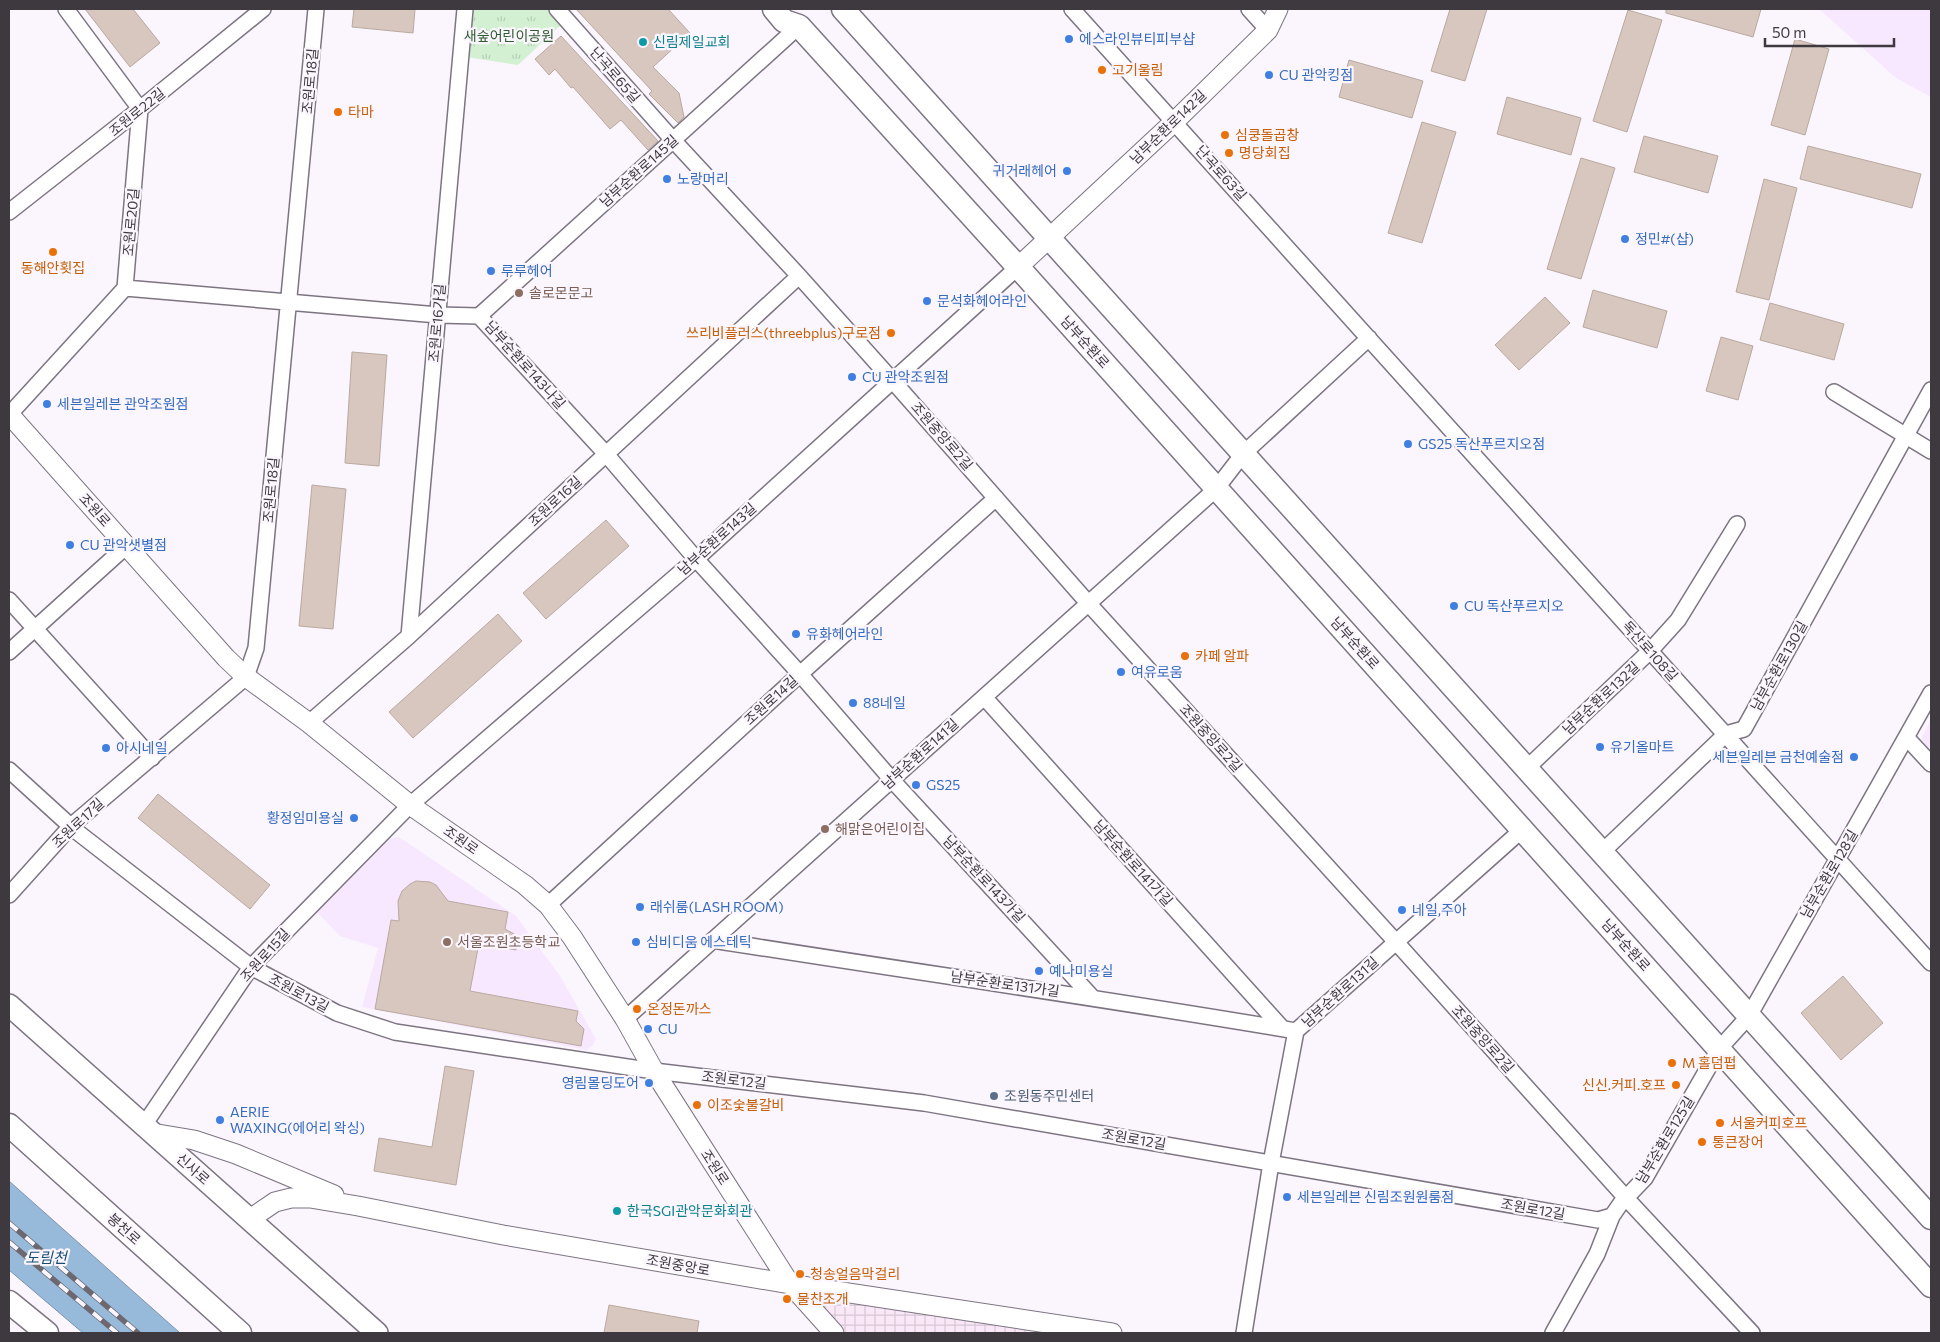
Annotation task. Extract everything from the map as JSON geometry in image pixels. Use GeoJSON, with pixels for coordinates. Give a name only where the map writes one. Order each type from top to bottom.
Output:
{"type":"FeatureCollection","features":[{"type":"Feature","properties":{"kind":"main road","name":"남부순환로"},"geometry":{"type":"LineString","coordinates":[[774,9],[784,20],[799,26],[1018,267],[1931,1286]]}},
{"type":"Feature","properties":{"kind":"main road"},"geometry":{"type":"LineString","coordinates":[[843,9],[1931,1218]]}},
{"type":"Feature","properties":{"kind":"main road","name":"신사로"},"geometry":{"type":"LineString","coordinates":[[9,1006],[377,1333]]}},
{"type":"Feature","properties":{"kind":"main road","name":"봉천로"},"geometry":{"type":"LineString","coordinates":[[9,1125],[240,1333]]}},
{"type":"Feature","properties":{"kind":"main road"},"geometry":{"type":"LineString","coordinates":[[9,1302],[47,1333]]}},
{"type":"Feature","properties":{"kind":"street"},"geometry":{"type":"LineString","coordinates":[[66,9],[140,109]]}},
{"type":"Feature","properties":{"kind":"street","name":"조원로22길"},"geometry":{"type":"LineString","coordinates":[[9,212],[263,9]]}},
{"type":"Feature","properties":{"kind":"street","name":"조원로18길"},"geometry":{"type":"LineString","coordinates":[[246,677],[256,648],[316,9]]}},
{"type":"Feature","properties":{"kind":"street","name":"조원로16가길"},"geometry":{"type":"LineString","coordinates":[[408,636],[465,9]]}},
{"type":"Feature","properties":{"kind":"street","name":"난곡로65길"},"geometry":{"type":"LineString","coordinates":[[557,9],[673,140]]}},
{"type":"Feature","properties":{"kind":"street","name":"난곡로63길"},"geometry":{"type":"LineString","coordinates":[[1072,9],[1369,338]]}},
{"type":"Feature","properties":{"kind":"street"},"geometry":{"type":"LineString","coordinates":[[1249,9],[1268,30]]}},
{"type":"Feature","properties":{"kind":"street","name":"남부순환로142길"},"geometry":{"type":"LineString","coordinates":[[1018,267],[1174,122],[1268,30],[1278,9]]}},
{"type":"Feature","properties":{"kind":"street","name":"남부순환로145길"},"geometry":{"type":"LineString","coordinates":[[480,316],[799,26]]}},
{"type":"Feature","properties":{"kind":"street","name":"조원로20길"},"geometry":{"type":"LineString","coordinates":[[125,288],[140,109]]}},
{"type":"Feature","properties":{"kind":"street","name":"조원중앙로2길"},"geometry":{"type":"LineString","coordinates":[[673,140],[799,276],[1088,604],[1626,1198],[1752,1333]]}},
{"type":"Feature","properties":{"kind":"street","name":"남부순환로143길"},"geometry":{"type":"LineString","coordinates":[[410,805],[696,559],[1018,267]]}},
{"type":"Feature","properties":{"kind":"street","name":"조원로16길"},"geometry":{"type":"LineString","coordinates":[[309,723],[408,636],[799,276]]}},
{"type":"Feature","properties":{"kind":"street"},"geometry":{"type":"LineString","coordinates":[[9,414],[125,288],[289,302]]}},
{"type":"Feature","properties":{"kind":"street","name":"남부순환로143나길"},"geometry":{"type":"LineString","coordinates":[[289,302],[438,315],[480,316],[606,454],[696,559]]}},
{"type":"Feature","properties":{"kind":"street","name":"남부순환로141길"},"geometry":{"type":"LineString","coordinates":[[625,1019],[1216,489],[1243,454],[1369,338]]}},
{"type":"Feature","properties":{"kind":"street","name":"독산로108길"},"geometry":{"type":"LineString","coordinates":[[1369,338],[1931,963]]}},
{"type":"Feature","properties":{"kind":"street","name":"남부순환로130길"},"geometry":{"type":"LineString","coordinates":[[1602,852],[1726,734],[1744,730],[1931,390]]}},
{"type":"Feature","properties":{"kind":"street"},"geometry":{"type":"LineString","coordinates":[[1834,392],[1931,451]]}},
{"type":"Feature","properties":{"kind":"street","name":"조원로"},"geometry":{"type":"LineString","coordinates":[[9,414],[226,658],[246,677],[309,723],[410,805],[525,886],[548,905],[572,937],[625,1019],[654,1071],[790,1284],[834,1333]]}},
{"type":"Feature","properties":{"kind":"street","name":"조원로14길"},"geometry":{"type":"LineString","coordinates":[[548,905],[800,674],[996,498]]}},
{"type":"Feature","properties":{"kind":"street","name":"남부순환로132길"},"geometry":{"type":"LineString","coordinates":[[1526,769],[1650,651],[1678,620],[1737,524]]}},
{"type":"Feature","properties":{"kind":"street"},"geometry":{"type":"LineString","coordinates":[[9,652],[122,550],[124,543]]}},
{"type":"Feature","properties":{"kind":"street","name":"남부순환로143가길"},"geometry":{"type":"LineString","coordinates":[[696,559],[800,674],[892,780],[1092,997]]}},
{"type":"Feature","properties":{"kind":"street"},"geometry":{"type":"LineString","coordinates":[[9,600],[152,758]]}},
{"type":"Feature","properties":{"kind":"street","name":"조원로17길"},"geometry":{"type":"LineString","coordinates":[[9,895],[71,826],[246,677]]}},
{"type":"Feature","properties":{"kind":"street","name":"남부순환로128길"},"geometry":{"type":"LineString","coordinates":[[1719,1049],[1749,1016],[1931,694]]}},
{"type":"Feature","properties":{"kind":"street","name":"남부순환로141가길"},"geometry":{"type":"LineString","coordinates":[[984,697],[1289,1029]]}},
{"type":"Feature","properties":{"kind":"street"},"geometry":{"type":"LineString","coordinates":[[1907,738],[1931,764]]}},
{"type":"Feature","properties":{"kind":"street","name":"조원로13길"},"geometry":{"type":"LineString","coordinates":[[9,770],[71,826],[251,967],[337,1013],[395,1032],[654,1071]]}},
{"type":"Feature","properties":{"kind":"street","name":"조원로15길"},"geometry":{"type":"LineString","coordinates":[[148,1129],[251,967],[410,805]]}},
{"type":"Feature","properties":{"kind":"street","name":"남부순환로131길"},"geometry":{"type":"LineString","coordinates":[[1244,1333],[1271,1163],[1289,1029],[1396,942],[1523,829]]}},
{"type":"Feature","properties":{"kind":"street","name":"남부순환로131가길"},"geometry":{"type":"LineString","coordinates":[[712,940],[1092,997],[1289,1029]]}},
{"type":"Feature","properties":{"kind":"street","name":"남부순환로125길"},"geometry":{"type":"LineString","coordinates":[[1552,1333],[1598,1254],[1612,1216],[1645,1178],[1719,1049]]}},
{"type":"Feature","properties":{"kind":"street","name":"조원로12길"},"geometry":{"type":"LineString","coordinates":[[654,1071],[924,1103],[1598,1220],[1612,1216]]}},
{"type":"Feature","properties":{"kind":"street"},"geometry":{"type":"LineString","coordinates":[[148,1129],[194,1140],[236,1154],[358,1206]]}},
{"type":"Feature","properties":{"kind":"street","name":"조원중앙로"},"geometry":{"type":"LineString","coordinates":[[250,1219],[275,1202],[291,1198],[310,1198],[503,1235],[790,1284],[1112,1333]]}},
{"type":"Feature","properties":{"kind":"shaded area"},"geometry":{"type":"Polygon","coordinates":[[[1819,9],[1931,9],[1931,97],[1896,78],[1819,9]]]}},
{"type":"Feature","properties":{"kind":"shaded area"},"geometry":{"type":"Polygon","coordinates":[[[1931,720],[1931,751],[1921,739],[1931,720]]]}},
{"type":"Feature","properties":{"kind":"shaded area","name":"서울조원초등학교"},"geometry":{"type":"Polygon","coordinates":[[[399,837],[516,916],[560,976],[596,1039],[592,1046],[587,1050],[362,1007],[378,948],[340,936],[315,910],[388,839],[399,837]]]}},
{"type":"Feature","properties":{"kind":"shaded area"},"geometry":{"type":"Polygon","coordinates":[[[802,1291],[1028,1328],[1027,1333],[841,1333],[802,1291]]]}},
{"type":"Feature","properties":{"kind":"green space","name":"새숲어린이공원"},"geometry":{"type":"Polygon","coordinates":[[[470,9],[549,9],[562,24],[518,65],[466,57],[470,9]]]}},
{"type":"Feature","properties":{"kind":"water","name":"도림천"},"geometry":{"type":"Polygon","coordinates":[[[9,1181],[180,1333],[83,1333],[9,1270],[9,1181]]]}},
{"type":"Feature","properties":{"kind":"building"},"geometry":{"type":"Polygon","coordinates":[[[85,9],[133,9],[160,43],[130,67],[85,9]]]}},
{"type":"Feature","properties":{"kind":"building"},"geometry":{"type":"Polygon","coordinates":[[[354,9],[415,9],[413,33],[352,27],[354,9]]]}},
{"type":"Feature","properties":{"kind":"building","name":"신림제일교회"},"geometry":{"type":"Polygon","coordinates":[[[576,9],[668,9],[690,33],[653,67],[679,93],[684,117],[678,123],[649,94],[652,91],[576,9]]]}},
{"type":"Feature","properties":{"kind":"building"},"geometry":{"type":"Polygon","coordinates":[[[1450,9],[1487,9],[1465,81],[1431,71],[1450,9]]]}},
{"type":"Feature","properties":{"kind":"building"},"geometry":{"type":"Polygon","coordinates":[[[1666,9],[1761,9],[1753,37],[1666,13],[1666,9]]]}},
{"type":"Feature","properties":{"kind":"building"},"geometry":{"type":"Polygon","coordinates":[[[1628,10],[1662,20],[1627,132],[1593,121],[1628,10]]]}},
{"type":"Feature","properties":{"kind":"building"},"geometry":{"type":"Polygon","coordinates":[[[561,36],[658,141],[648,150],[621,120],[610,129],[555,69],[549,75],[535,59],[561,36]]]}},
{"type":"Feature","properties":{"kind":"building"},"geometry":{"type":"Polygon","coordinates":[[[1795,39],[1829,49],[1805,135],[1771,125],[1795,39]]]}},
{"type":"Feature","properties":{"kind":"building"},"geometry":{"type":"Polygon","coordinates":[[[1349,60],[1423,81],[1412,118],[1339,97],[1349,60]]]}},
{"type":"Feature","properties":{"kind":"building"},"geometry":{"type":"Polygon","coordinates":[[[1507,97],[1581,118],[1571,155],[1497,134],[1507,97]]]}},
{"type":"Feature","properties":{"kind":"building"},"geometry":{"type":"Polygon","coordinates":[[[1422,122],[1456,132],[1422,243],[1388,233],[1422,122]]]}},
{"type":"Feature","properties":{"kind":"building"},"geometry":{"type":"Polygon","coordinates":[[[1644,136],[1718,156],[1708,193],[1634,172],[1644,136]]]}},
{"type":"Feature","properties":{"kind":"building"},"geometry":{"type":"Polygon","coordinates":[[[1808,146],[1921,174],[1912,208],[1800,179],[1808,146]]]}},
{"type":"Feature","properties":{"kind":"building"},"geometry":{"type":"Polygon","coordinates":[[[1581,158],[1615,168],[1581,279],[1547,269],[1581,158]]]}},
{"type":"Feature","properties":{"kind":"building"},"geometry":{"type":"Polygon","coordinates":[[[1764,179],[1797,188],[1769,300],[1736,292],[1764,179]]]}},
{"type":"Feature","properties":{"kind":"building"},"geometry":{"type":"Polygon","coordinates":[[[1593,290],[1667,311],[1657,348],[1583,327],[1593,290]]]}},
{"type":"Feature","properties":{"kind":"building"},"geometry":{"type":"Polygon","coordinates":[[[1545,297],[1570,323],[1519,370],[1495,345],[1545,297]]]}},
{"type":"Feature","properties":{"kind":"building"},"geometry":{"type":"Polygon","coordinates":[[[1770,303],[1844,324],[1834,360],[1760,340],[1770,303]]]}},
{"type":"Feature","properties":{"kind":"building"},"geometry":{"type":"Polygon","coordinates":[[[1721,337],[1753,346],[1738,400],[1706,391],[1721,337]]]}},
{"type":"Feature","properties":{"kind":"building"},"geometry":{"type":"Polygon","coordinates":[[[352,352],[387,355],[379,466],[345,463],[352,352]]]}},
{"type":"Feature","properties":{"kind":"building"},"geometry":{"type":"Polygon","coordinates":[[[312,485],[346,489],[333,629],[299,626],[312,485]]]}},
{"type":"Feature","properties":{"kind":"building"},"geometry":{"type":"Polygon","coordinates":[[[606,520],[629,546],[546,619],[523,593],[606,520]]]}},
{"type":"Feature","properties":{"kind":"building"},"geometry":{"type":"Polygon","coordinates":[[[498,614],[522,641],[413,738],[389,712],[498,614]]]}},
{"type":"Feature","properties":{"kind":"building"},"geometry":{"type":"Polygon","coordinates":[[[158,794],[270,885],[250,909],[138,818],[158,794]]]}},
{"type":"Feature","properties":{"kind":"building"},"geometry":{"type":"Polygon","coordinates":[[[416,881],[430,882],[436,885],[448,901],[508,912],[505,929],[516,935],[516,950],[479,943],[470,991],[578,1011],[576,1021],[584,1029],[581,1046],[375,1009],[391,920],[399,921],[398,901],[402,891],[416,881]]]}},
{"type":"Feature","properties":{"kind":"building"},"geometry":{"type":"Polygon","coordinates":[[[1843,976],[1883,1023],[1841,1060],[1801,1013],[1843,976]]]}},
{"type":"Feature","properties":{"kind":"building"},"geometry":{"type":"Polygon","coordinates":[[[445,1066],[474,1071],[456,1185],[374,1171],[379,1138],[432,1147],[445,1066]]]}},
{"type":"Feature","properties":{"kind":"building"},"geometry":{"type":"Polygon","coordinates":[[[609,1305],[699,1321],[697,1333],[604,1333],[609,1305]]]}},
{"type":"Feature","properties":{"kind":"railway"},"geometry":{"type":"LineString","coordinates":[[9,1223],[138,1333]]}},
{"type":"Feature","properties":{"kind":"railway"},"geometry":{"type":"LineString","coordinates":[[9,1242],[117,1333]]}},
{"type":"Feature","properties":{"kind":"place","name":"에스라인뷰티피부샵"},"geometry":{"type":"Point","coordinates":[1069,39]}},
{"type":"Feature","properties":{"kind":"place","name":"신림제일교회"},"geometry":{"type":"Point","coordinates":[643,42]}},
{"type":"Feature","properties":{"kind":"place","name":"고기울림"},"geometry":{"type":"Point","coordinates":[1102,70]}},
{"type":"Feature","properties":{"kind":"place","name":"CU 관악킹점"},"geometry":{"type":"Point","coordinates":[1269,75]}},
{"type":"Feature","properties":{"kind":"place","name":"타마"},"geometry":{"type":"Point","coordinates":[338,112]}},
{"type":"Feature","properties":{"kind":"place","name":"심쿵돌곱창"},"geometry":{"type":"Point","coordinates":[1225,135]}},
{"type":"Feature","properties":{"kind":"place","name":"명당회집"},"geometry":{"type":"Point","coordinates":[1229,153]}},
{"type":"Feature","properties":{"kind":"place","name":"귀거래헤어"},"geometry":{"type":"Point","coordinates":[1067,171]}},
{"type":"Feature","properties":{"kind":"place","name":"노랑머리"},"geometry":{"type":"Point","coordinates":[667,179]}},
{"type":"Feature","properties":{"kind":"place","name":"정민#(샵)"},"geometry":{"type":"Point","coordinates":[1625,239]}},
{"type":"Feature","properties":{"kind":"place","name":"동해안횟집"},"geometry":{"type":"Point","coordinates":[53,252]}},
{"type":"Feature","properties":{"kind":"place","name":"루루헤어"},"geometry":{"type":"Point","coordinates":[491,271]}},
{"type":"Feature","properties":{"kind":"place","name":"솔로몬문고"},"geometry":{"type":"Point","coordinates":[519,293]}},
{"type":"Feature","properties":{"kind":"place","name":"문석화헤어라인"},"geometry":{"type":"Point","coordinates":[927,301]}},
{"type":"Feature","properties":{"kind":"place","name":"쓰리비플러스(threebplus)구로점"},"geometry":{"type":"Point","coordinates":[891,333]}},
{"type":"Feature","properties":{"kind":"place","name":"CU 관악조원점"},"geometry":{"type":"Point","coordinates":[852,377]}},
{"type":"Feature","properties":{"kind":"place","name":"세븐일레븐 관악조원점"},"geometry":{"type":"Point","coordinates":[47,404]}},
{"type":"Feature","properties":{"kind":"place","name":"GS25 독산푸르지오점"},"geometry":{"type":"Point","coordinates":[1408,444]}},
{"type":"Feature","properties":{"kind":"place","name":"CU 관악샛별점"},"geometry":{"type":"Point","coordinates":[70,545]}},
{"type":"Feature","properties":{"kind":"place","name":"CU 독산푸르지오"},"geometry":{"type":"Point","coordinates":[1454,606]}},
{"type":"Feature","properties":{"kind":"place","name":"유화헤어라인"},"geometry":{"type":"Point","coordinates":[796,634]}},
{"type":"Feature","properties":{"kind":"place","name":"카페 알파"},"geometry":{"type":"Point","coordinates":[1185,656]}},
{"type":"Feature","properties":{"kind":"place","name":"여유로움"},"geometry":{"type":"Point","coordinates":[1121,672]}},
{"type":"Feature","properties":{"kind":"place","name":"88네일"},"geometry":{"type":"Point","coordinates":[853,703]}},
{"type":"Feature","properties":{"kind":"place","name":"유기올마트"},"geometry":{"type":"Point","coordinates":[1600,747]}},
{"type":"Feature","properties":{"kind":"place","name":"아시네일"},"geometry":{"type":"Point","coordinates":[106,748]}},
{"type":"Feature","properties":{"kind":"place","name":"세븐일레븐 금천예술점"},"geometry":{"type":"Point","coordinates":[1854,757]}},
{"type":"Feature","properties":{"kind":"place","name":"GS25"},"geometry":{"type":"Point","coordinates":[916,785]}},
{"type":"Feature","properties":{"kind":"place","name":"황정임미용실"},"geometry":{"type":"Point","coordinates":[354,818]}},
{"type":"Feature","properties":{"kind":"place","name":"해맑은어린이집"},"geometry":{"type":"Point","coordinates":[825,829]}},
{"type":"Feature","properties":{"kind":"place","name":"래쉬룸(LASH ROOM)"},"geometry":{"type":"Point","coordinates":[640,907]}},
{"type":"Feature","properties":{"kind":"place","name":"네일,주아"},"geometry":{"type":"Point","coordinates":[1402,910]}},
{"type":"Feature","properties":{"kind":"place","name":"서울조원초등학교"},"geometry":{"type":"Point","coordinates":[447,942]}},
{"type":"Feature","properties":{"kind":"place","name":"심비디움 에스테틱"},"geometry":{"type":"Point","coordinates":[636,942]}},
{"type":"Feature","properties":{"kind":"place","name":"예나미용실"},"geometry":{"type":"Point","coordinates":[1039,971]}},
{"type":"Feature","properties":{"kind":"place","name":"온정돈까스"},"geometry":{"type":"Point","coordinates":[637,1009]}},
{"type":"Feature","properties":{"kind":"place","name":"CU"},"geometry":{"type":"Point","coordinates":[648,1029]}},
{"type":"Feature","properties":{"kind":"place","name":"M 홀덤펍"},"geometry":{"type":"Point","coordinates":[1672,1063]}},
{"type":"Feature","properties":{"kind":"place","name":"영림몰딩도어"},"geometry":{"type":"Point","coordinates":[649,1083]}},
{"type":"Feature","properties":{"kind":"place","name":"신신.커피.호프"},"geometry":{"type":"Point","coordinates":[1676,1085]}},
{"type":"Feature","properties":{"kind":"place","name":"조원동주민센터"},"geometry":{"type":"Point","coordinates":[994,1096]}},
{"type":"Feature","properties":{"kind":"place","name":"이조숯불갈비"},"geometry":{"type":"Point","coordinates":[697,1105]}},
{"type":"Feature","properties":{"kind":"place","name":"AERIE WAXING(에어리 왁싱)"},"geometry":{"type":"Point","coordinates":[220,1120]}},
{"type":"Feature","properties":{"kind":"place","name":"서울커피호프"},"geometry":{"type":"Point","coordinates":[1720,1123]}},
{"type":"Feature","properties":{"kind":"place","name":"통큰장어"},"geometry":{"type":"Point","coordinates":[1702,1142]}},
{"type":"Feature","properties":{"kind":"place","name":"세븐일레븐 신림조원원룸점"},"geometry":{"type":"Point","coordinates":[1287,1197]}},
{"type":"Feature","properties":{"kind":"place","name":"한국SGI관악문화회관"},"geometry":{"type":"Point","coordinates":[617,1211]}},
{"type":"Feature","properties":{"kind":"place","name":"청송얼음막걸리"},"geometry":{"type":"Point","coordinates":[800,1274]}},
{"type":"Feature","properties":{"kind":"place","name":"물찬조개"},"geometry":{"type":"Point","coordinates":[787,1299]}}]}
